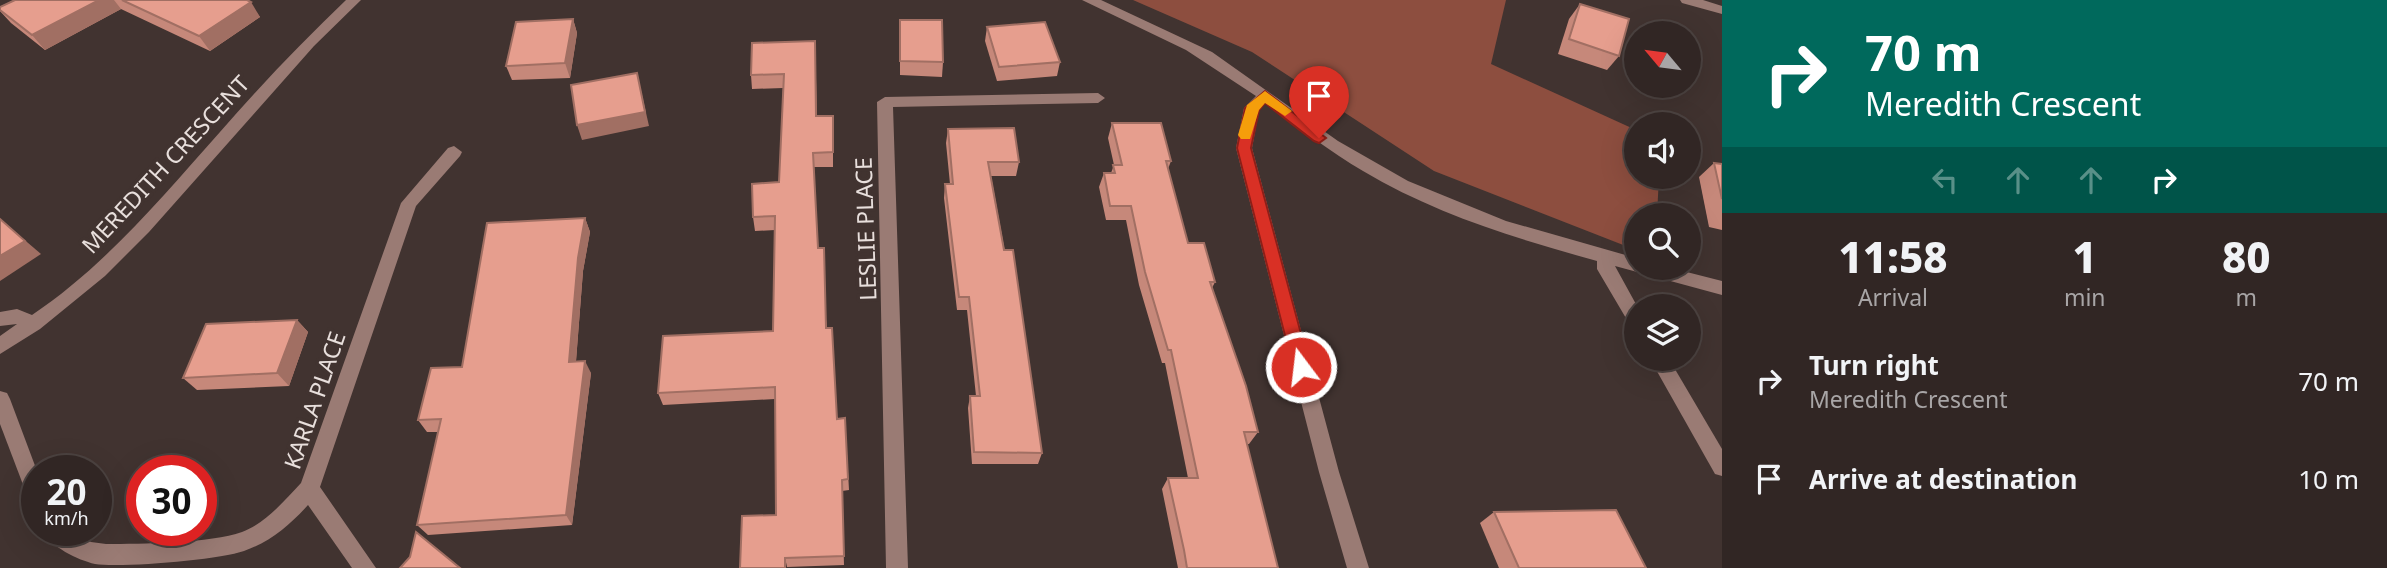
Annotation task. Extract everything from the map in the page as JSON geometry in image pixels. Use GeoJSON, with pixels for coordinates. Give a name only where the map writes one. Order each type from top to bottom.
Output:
{"type":"FeatureCollection","features":[{"type":"Feature","properties":{"kind":"street","name":"MEREDITH CRESCENT"},"geometry":{"type":"LineString","coordinates":[[0,346],[74,295],[119,254],[306,47],[354,0]]}},
{"type":"Feature","properties":{"kind":"street"},"geometry":{"type":"LineString","coordinates":[[1089,0],[1172,35],[1225,66],[1319,138],[1424,197],[1482,220],[1624,262]]}},
{"type":"Feature","properties":{"kind":"street"},"geometry":{"type":"LineString","coordinates":[[1687,0],[1722,10]]}},
{"type":"Feature","properties":{"kind":"street"},"geometry":{"type":"LineString","coordinates":[[1265,96],[1252,108],[1244,148],[1329,472],[1358,568]]}},
{"type":"Feature","properties":{"kind":"street","name":"LESLIE PLACE"},"geometry":{"type":"LineString","coordinates":[[897,568],[885,102],[1098,98]]}},
{"type":"Feature","properties":{"kind":"street","name":"KARLA PLACE"},"geometry":{"type":"LineString","coordinates":[[79,546],[97,554],[218,547],[241,543],[277,524],[309,489],[409,203],[454,152]]}},
{"type":"Feature","properties":{"kind":"street"},"geometry":{"type":"LineString","coordinates":[[1606,257],[1606,269],[1624,300]]}},
{"type":"Feature","properties":{"kind":"street"},"geometry":{"type":"LineString","coordinates":[[1691,280],[1722,288]]}},
{"type":"Feature","properties":{"kind":"street"},"geometry":{"type":"LineString","coordinates":[[0,319],[17,316],[34,324]]}},
{"type":"Feature","properties":{"kind":"street"},"geometry":{"type":"LineString","coordinates":[[1666,371],[1722,467]]}},
{"type":"Feature","properties":{"kind":"street"},"geometry":{"type":"LineString","coordinates":[[0,399],[21,455]]}},
{"type":"Feature","properties":{"kind":"street"},"geometry":{"type":"LineString","coordinates":[[309,489],[365,568]]}},
{"type":"Feature","properties":{"kind":"shaded area"},"geometry":{"type":"Polygon","coordinates":[[[1133,0],[1506,0],[1491,64],[1624,125],[1624,189],[1658,189],[1658,203],[1624,203],[1624,245],[1434,171],[1252,52],[1133,0]]]}},
{"type":"Feature","properties":{"kind":"building"},"geometry":{"type":"Polygon","coordinates":[[[15,0],[99,0],[32,35],[0,10],[0,7],[15,0]]]}},
{"type":"Feature","properties":{"kind":"building"},"geometry":{"type":"Polygon","coordinates":[[[122,0],[247,0],[251,2],[199,36],[122,0]]]}},
{"type":"Feature","properties":{"kind":"building"},"geometry":{"type":"Polygon","coordinates":[[[1580,4],[1629,19],[1624,21],[1624,38],[1619,56],[1569,39],[1580,4]]]}},
{"type":"Feature","properties":{"kind":"building"},"geometry":{"type":"Polygon","coordinates":[[[573,19],[565,63],[506,66],[516,22],[573,19]]]}},
{"type":"Feature","properties":{"kind":"building"},"geometry":{"type":"Polygon","coordinates":[[[900,20],[942,20],[943,62],[900,61],[900,20]]]}},
{"type":"Feature","properties":{"kind":"building"},"geometry":{"type":"Polygon","coordinates":[[[1045,22],[1060,62],[999,67],[987,27],[1045,22]]]}},
{"type":"Feature","properties":{"kind":"building"},"geometry":{"type":"Polygon","coordinates":[[[815,41],[816,116],[833,116],[833,152],[813,153],[818,248],[824,248],[826,328],[832,328],[837,419],[845,418],[848,479],[842,480],[844,556],[785,558],[785,568],[740,568],[742,516],[776,515],[775,387],[658,393],[663,336],[773,331],[775,216],[753,217],[752,184],[779,182],[784,74],[751,75],[752,43],[815,41]]]}},
{"type":"Feature","properties":{"kind":"building"},"geometry":{"type":"Polygon","coordinates":[[[637,73],[645,112],[577,125],[571,85],[637,73]]]}},
{"type":"Feature","properties":{"kind":"building"},"geometry":{"type":"Polygon","coordinates":[[[1112,123],[1161,123],[1171,161],[1166,161],[1188,243],[1204,243],[1215,282],[1210,282],[1246,386],[1258,432],[1244,432],[1278,568],[1187,568],[1168,478],[1198,478],[1171,350],[1168,350],[1145,272],[1131,206],[1110,206],[1104,173],[1115,173],[1113,165],[1122,165],[1112,123]]]}},
{"type":"Feature","properties":{"kind":"building"},"geometry":{"type":"Polygon","coordinates":[[[1014,128],[1019,162],[988,162],[1004,250],[1013,250],[1042,453],[974,452],[970,396],[980,396],[969,297],[959,297],[945,184],[953,184],[948,129],[1014,128]]]}},
{"type":"Feature","properties":{"kind":"building"},"geometry":{"type":"Polygon","coordinates":[[[1714,163],[1722,164],[1722,199],[1714,163]]]}},
{"type":"Feature","properties":{"kind":"building"},"geometry":{"type":"Polygon","coordinates":[[[585,218],[578,258],[569,362],[585,361],[566,515],[417,525],[441,419],[418,420],[431,368],[462,367],[487,223],[585,218]]]}},
{"type":"Feature","properties":{"kind":"building"},"geometry":{"type":"Polygon","coordinates":[[[0,219],[25,241],[0,256],[0,219]]]}},
{"type":"Feature","properties":{"kind":"building"},"geometry":{"type":"Polygon","coordinates":[[[297,320],[277,373],[183,378],[206,324],[297,320]]]}},
{"type":"Feature","properties":{"kind":"building"},"geometry":{"type":"Polygon","coordinates":[[[1616,510],[1646,568],[1519,568],[1494,512],[1616,510]]]}},
{"type":"Feature","properties":{"kind":"building"},"geometry":{"type":"Polygon","coordinates":[[[416,532],[460,568],[400,568],[410,557],[416,532]]]}},
{"type":"Feature","properties":{"kind":"slow traffic"},"geometry":{"type":"LineString","coordinates":[[1245,135],[1252,108],[1265,96],[1285,111]]}},
{"type":"Feature","properties":{"kind":"route"},"geometry":{"type":"LineString","coordinates":[[1301,367],[1244,148],[1246,127],[1252,108],[1265,96],[1319,138]]}}]}
